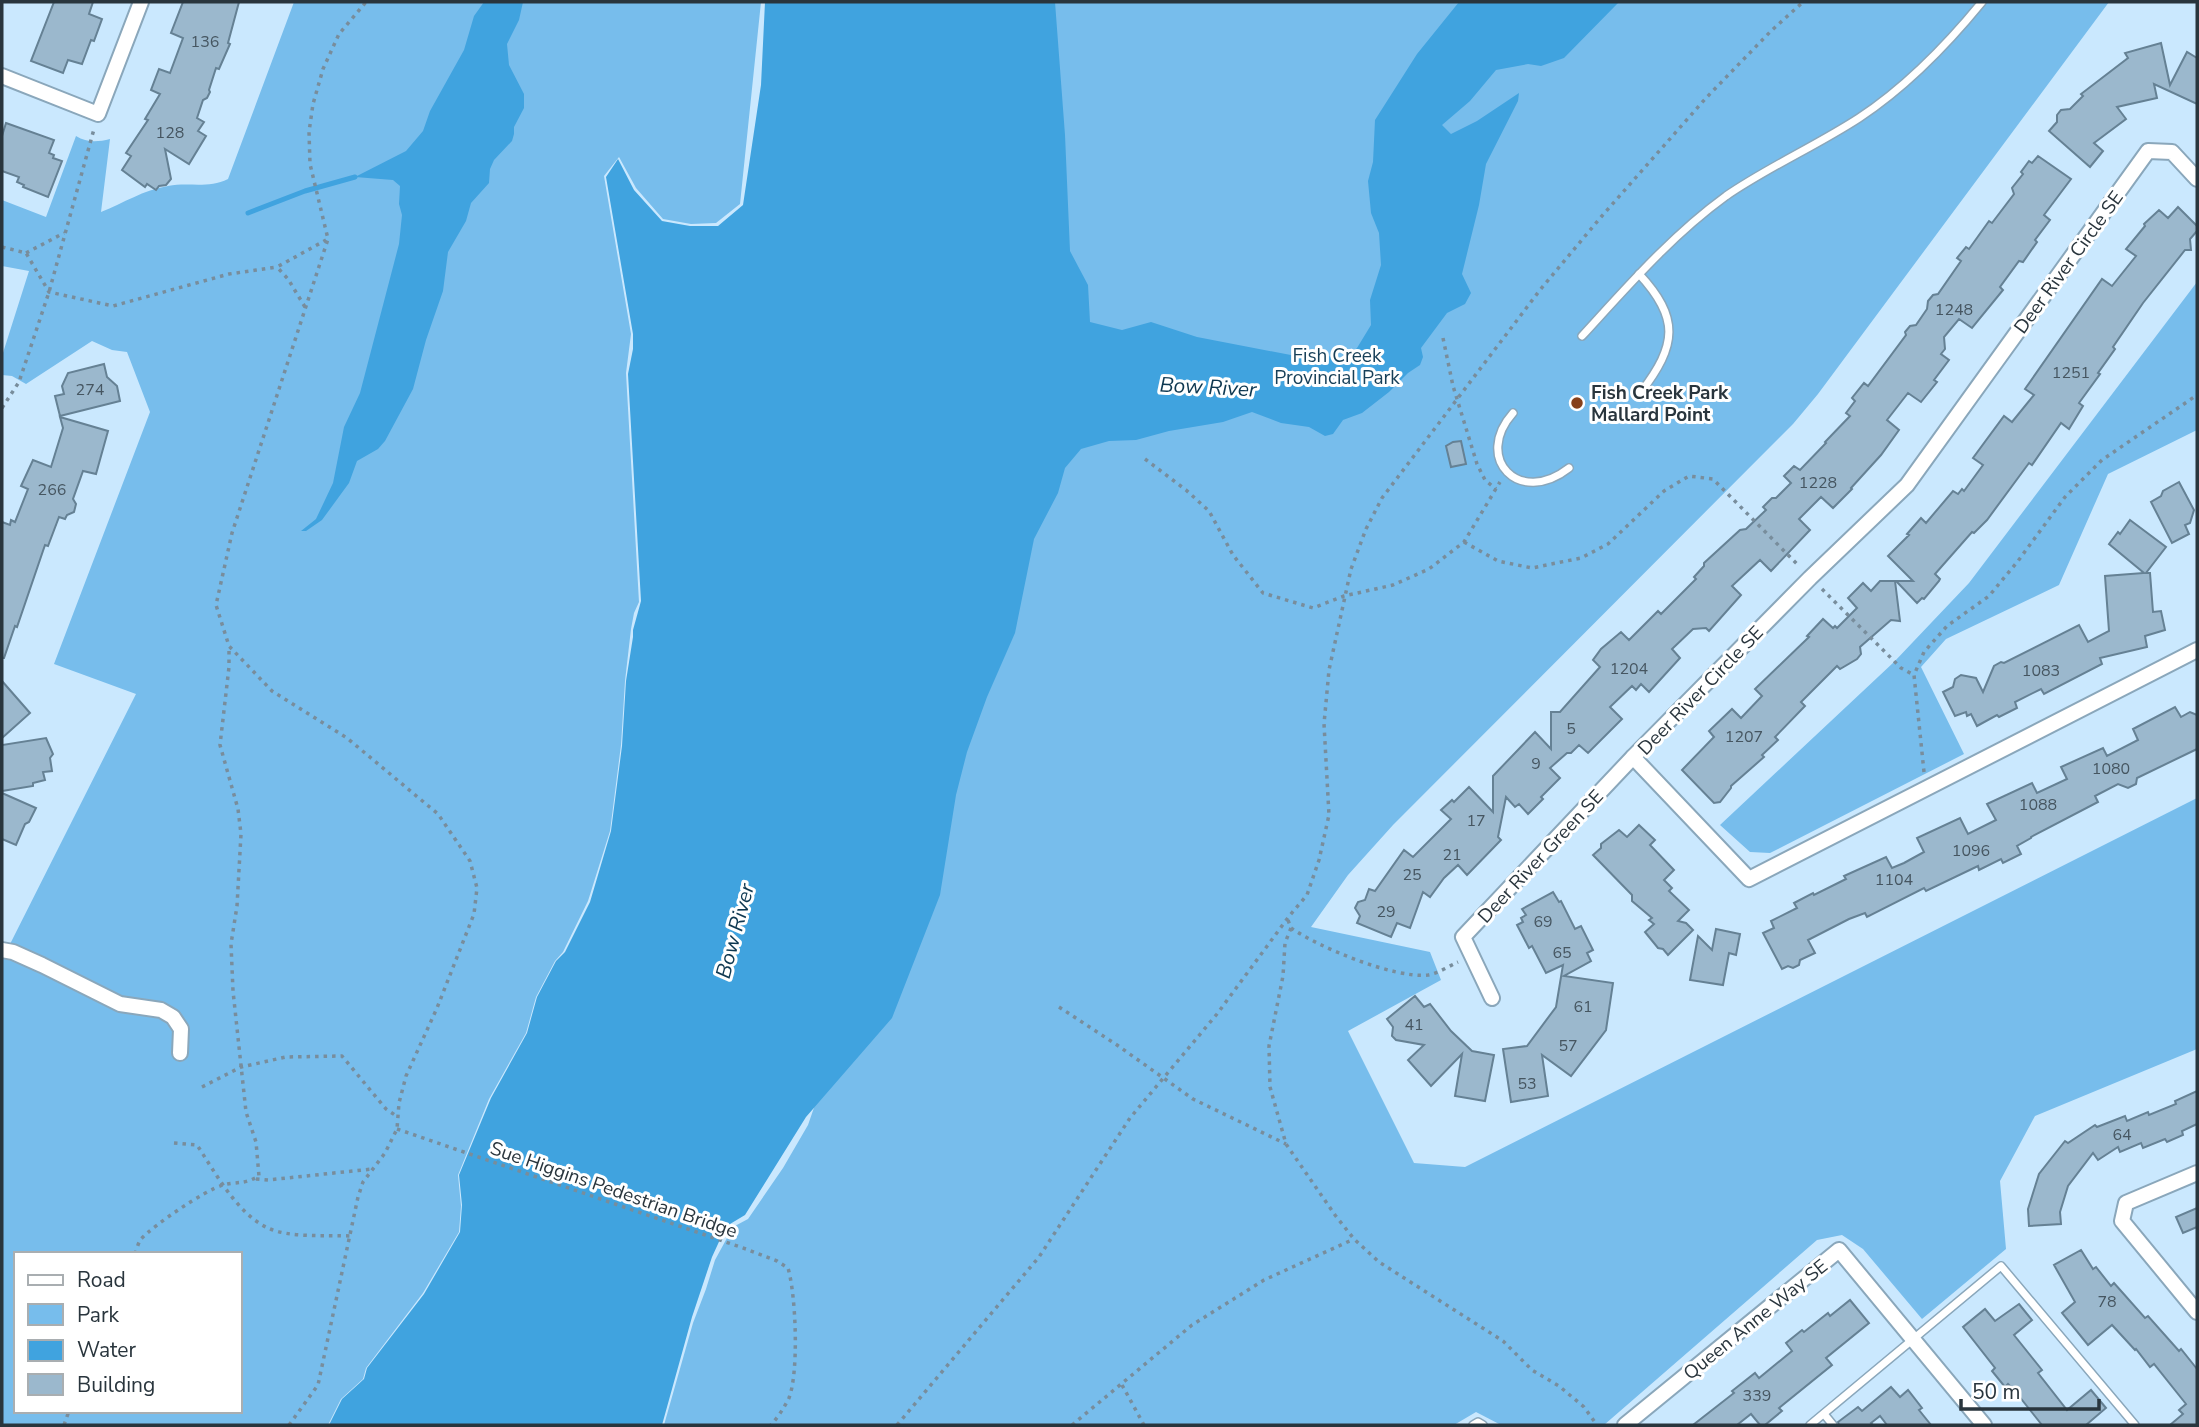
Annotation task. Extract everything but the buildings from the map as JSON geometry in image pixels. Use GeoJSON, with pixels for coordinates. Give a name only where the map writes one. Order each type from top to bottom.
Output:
{"type":"FeatureCollection","features":[{"type":"Feature","properties":{"kind":"street"},"geometry":{"type":"LineString","coordinates":[[2,76],[98,114],[141,2]]}},
{"type":"Feature","properties":{"kind":"street","name":"Deer River Circle SE"},"geometry":{"type":"LineString","coordinates":[[2197,178],[2172,152],[2148,151],[1907,485],[1810,578],[1633,757],[1749,879],[2197,650]]}},
{"type":"Feature","properties":{"kind":"street","name":"Deer River Green SE"},"geometry":{"type":"LineString","coordinates":[[1492,998],[1463,937],[1633,757]]}},
{"type":"Feature","properties":{"kind":"street"},"geometry":{"type":"LineString","coordinates":[[2,950],[42,965],[120,1004],[161,1010],[173,1017],[181,1029],[180,1052]]}},
{"type":"Feature","properties":{"kind":"street"},"geometry":{"type":"LineString","coordinates":[[2197,1173],[2126,1203],[2122,1221],[2197,1312]]}},
{"type":"Feature","properties":{"kind":"street","name":"Queen Anne Way SE"},"geometry":{"type":"LineString","coordinates":[[1625,1425],[1839,1250],[1984,1425]]}},
{"type":"Feature","properties":{"kind":"lane"},"geometry":{"type":"LineString","coordinates":[[1582,337],[1668,244],[1728,195],[1859,117],[1889,96],[1940,50],[1982,2]]}},
{"type":"Feature","properties":{"kind":"lane"},"geometry":{"type":"LineString","coordinates":[[1639,274],[1663,306],[1668,321],[1669,338],[1661,364],[1641,391]]}},
{"type":"Feature","properties":{"kind":"lane"},"geometry":{"type":"LineString","coordinates":[[1513,413],[1500,433],[1498,442],[1500,461],[1515,478],[1532,484],[1542,482],[1569,468]]}},
{"type":"Feature","properties":{"kind":"lane"},"geometry":{"type":"LineString","coordinates":[[1810,1425],[2001,1266],[2135,1425]]}},
{"type":"Feature","properties":{"kind":"lane"},"geometry":{"type":"LineString","coordinates":[[1824,1414],[1833,1425]]}},
{"type":"Feature","properties":{"kind":"lane"},"geometry":{"type":"LineString","coordinates":[[1473,1425],[1478,1422],[1483,1425]]}},
{"type":"Feature","properties":{"kind":"path"},"geometry":{"type":"LineString","coordinates":[[136,1252],[140,1240],[200,1197],[222,1185],[247,1183],[259,1176],[256,1142],[246,1112],[233,991],[231,944],[237,905],[241,834],[238,809],[220,746],[229,646],[216,605],[232,533],[327,239],[310,164],[309,132],[313,104],[323,69],[339,34],[366,2]]}},
{"type":"Feature","properties":{"kind":"path"},"geometry":{"type":"LineString","coordinates":[[897,1425],[1039,1257],[1130,1118],[1217,1014],[1307,895],[1328,826],[1330,799],[1325,705],[1329,670],[1344,596],[1357,552],[1382,498],[1557,269],[1737,65],[1803,2]]}},
{"type":"Feature","properties":{"kind":"path"},"geometry":{"type":"LineString","coordinates":[[2,408],[19,382],[49,292],[98,114]]}},
{"type":"Feature","properties":{"kind":"path"},"geometry":{"type":"LineString","coordinates":[[2,247],[26,253],[65,232]]}},
{"type":"Feature","properties":{"kind":"path"},"geometry":{"type":"LineString","coordinates":[[26,253],[49,292],[113,306],[229,274],[277,267],[327,239]]}},
{"type":"Feature","properties":{"kind":"path"},"geometry":{"type":"LineString","coordinates":[[277,267],[289,279],[305,307]]}},
{"type":"Feature","properties":{"kind":"path"},"geometry":{"type":"LineString","coordinates":[[1443,338],[1477,464],[1485,480],[1496,489]]}},
{"type":"Feature","properties":{"kind":"path"},"geometry":{"type":"LineString","coordinates":[[1931,786],[1924,772],[1914,675],[1924,652],[1947,626],[1989,596],[2065,497],[2102,460],[2197,395]]}},
{"type":"Feature","properties":{"kind":"path"},"geometry":{"type":"LineString","coordinates":[[1145,459],[1209,511],[1233,555],[1263,593],[1313,608],[1344,596],[1393,585],[1438,562],[1464,542],[1507,470]]}},
{"type":"Feature","properties":{"kind":"path"},"geometry":{"type":"LineString","coordinates":[[1464,542],[1498,561],[1532,568],[1581,558],[1608,544],[1664,491],[1689,475],[1713,479],[1726,491]]}},
{"type":"Feature","properties":{"kind":"path"},"geometry":{"type":"LineString","coordinates":[[229,646],[272,691],[347,738],[438,814],[470,861],[477,888],[474,914],[437,1008],[406,1076],[399,1103],[397,1129],[385,1153],[360,1189],[318,1385],[289,1425]]}},
{"type":"Feature","properties":{"kind":"path"},"geometry":{"type":"LineString","coordinates":[[1288,918],[1291,928],[1285,943],[1283,975],[1269,1046],[1269,1087],[1286,1144],[1335,1214],[1354,1238],[1379,1262],[1503,1341],[1532,1370],[1559,1386],[1584,1407],[1597,1425]]}},
{"type":"Feature","properties":{"kind":"path"},"geometry":{"type":"LineString","coordinates":[[1291,928],[1318,944],[1368,963],[1416,974],[1428,975],[1440,971],[1472,955]]}},
{"type":"Feature","properties":{"kind":"path"},"geometry":{"type":"LineString","coordinates":[[1059,1007],[1193,1099],[1286,1144]]}},
{"type":"Feature","properties":{"kind":"path"},"geometry":{"type":"LineString","coordinates":[[202,1087],[241,1067],[286,1057],[342,1056],[386,1109],[398,1117]]}},
{"type":"Feature","properties":{"kind":"path","name":"Sue Higgins Pedestrian Bridge"},"geometry":{"type":"LineString","coordinates":[[397,1129],[777,1261],[788,1268],[793,1284],[795,1366],[789,1397],[771,1425]]}},
{"type":"Feature","properties":{"kind":"path"},"geometry":{"type":"LineString","coordinates":[[174,1143],[197,1145],[229,1195],[268,1228],[285,1233],[350,1236]]}},
{"type":"Feature","properties":{"kind":"path"},"geometry":{"type":"LineString","coordinates":[[254,1179],[268,1180],[372,1169]]}},
{"type":"Feature","properties":{"kind":"path"},"geometry":{"type":"LineString","coordinates":[[1072,1425],[1078,1423],[1192,1325],[1231,1299],[1264,1280],[1354,1238]]}},
{"type":"Feature","properties":{"kind":"path"},"geometry":{"type":"LineString","coordinates":[[1122,1385],[1144,1425]]}},
{"type":"Feature","properties":{"kind":"green space"},"geometry":{"type":"Polygon","coordinates":[[[294,2],[761,2],[740,204],[716,223],[691,224],[663,219],[636,188],[619,157],[604,176],[631,334],[626,373],[639,602],[631,629],[610,831],[588,901],[563,952],[555,961],[536,997],[526,1033],[489,1099],[458,1175],[461,1206],[459,1232],[423,1293],[366,1368],[363,1379],[341,1399],[328,1425],[2,1425],[2,960],[136,694],[54,664],[150,412],[127,352],[112,350],[92,341],[26,384],[12,376],[2,375],[2,356],[29,271],[2,266],[2,200],[46,217],[76,136],[93,141],[110,139],[101,212],[159,188],[228,179],[294,2]]]}},
{"type":"Feature","properties":{"kind":"green space","name":"Fish Creek Provincial Park"},"geometry":{"type":"Polygon","coordinates":[[[945,2],[2109,2],[1793,424],[1393,825],[1348,875],[1311,927],[1430,952],[1441,980],[1348,1031],[1414,1163],[1465,1167],[2197,798],[2197,1049],[2035,1116],[2000,1181],[2006,1249],[1922,1319],[1863,1249],[1842,1235],[1817,1240],[1604,1425],[1501,1425],[1476,1412],[1454,1425],[664,1425],[693,1323],[715,1260],[733,1227],[748,1219],[783,1168],[808,1125],[828,1067],[945,2]]]}},
{"type":"Feature","properties":{"kind":"green space"},"geometry":{"type":"Polygon","coordinates":[[[2197,282],[2197,430],[2108,474],[2059,585],[1946,639],[1921,667],[1964,754],[1770,853],[1750,852],[1720,825],[1894,662],[1969,583],[2197,282]]]}},
{"type":"Feature","properties":{"kind":"water"},"geometry":{"type":"Polygon","coordinates":[[[484,2],[523,2],[519,20],[507,44],[509,65],[524,94],[524,108],[514,127],[512,141],[494,160],[489,183],[471,203],[466,221],[448,252],[443,291],[413,389],[385,441],[378,449],[357,461],[349,483],[322,520],[306,531],[301,531],[316,519],[333,483],[344,427],[360,393],[399,244],[402,215],[399,204],[400,186],[393,180],[355,177],[406,151],[423,131],[430,111],[464,50],[474,16],[484,2]]]}},
{"type":"Feature","properties":{"kind":"water","name":"Bow River"},"geometry":{"type":"Polygon","coordinates":[[[765,2],[1055,2],[1070,251],[1088,285],[1090,322],[1122,330],[1151,322],[1197,337],[1296,356],[1326,354],[1335,360],[1345,359],[1357,348],[1371,325],[1370,300],[1381,265],[1379,233],[1371,213],[1368,181],[1373,162],[1375,120],[1417,54],[1459,2],[1619,2],[1564,58],[1541,66],[1528,64],[1496,70],[1470,101],[1442,125],[1451,134],[1477,121],[1519,93],[1518,101],[1486,164],[1462,274],[1471,293],[1465,304],[1447,313],[1421,348],[1423,357],[1420,365],[1389,392],[1362,413],[1343,420],[1333,434],[1325,436],[1309,427],[1281,423],[1252,412],[1223,422],[1169,431],[1136,440],[1109,441],[1081,449],[1065,468],[1058,493],[1034,539],[1015,633],[967,752],[956,795],[940,895],[892,1018],[806,1117],[745,1215],[730,1224],[723,1233],[692,1317],[662,1425],[329,1425],[342,1399],[364,1379],[367,1368],[424,1294],[460,1232],[462,1205],[459,1175],[491,1098],[527,1033],[537,997],[556,961],[565,952],[590,902],[611,831],[622,746],[626,681],[633,630],[641,601],[628,374],[633,334],[606,177],[618,159],[634,190],[662,221],[690,226],[718,226],[743,205],[761,85],[765,2]]]}},
{"type":"Feature","properties":{"kind":"waterway"},"geometry":{"type":"LineString","coordinates":[[248,213],[305,191],[355,177]]}},
{"type":"Feature","properties":{"kind":"place","name":"Fish Creek Park Mallard Point"},"geometry":{"type":"Point","coordinates":[1577,403]}}]}
